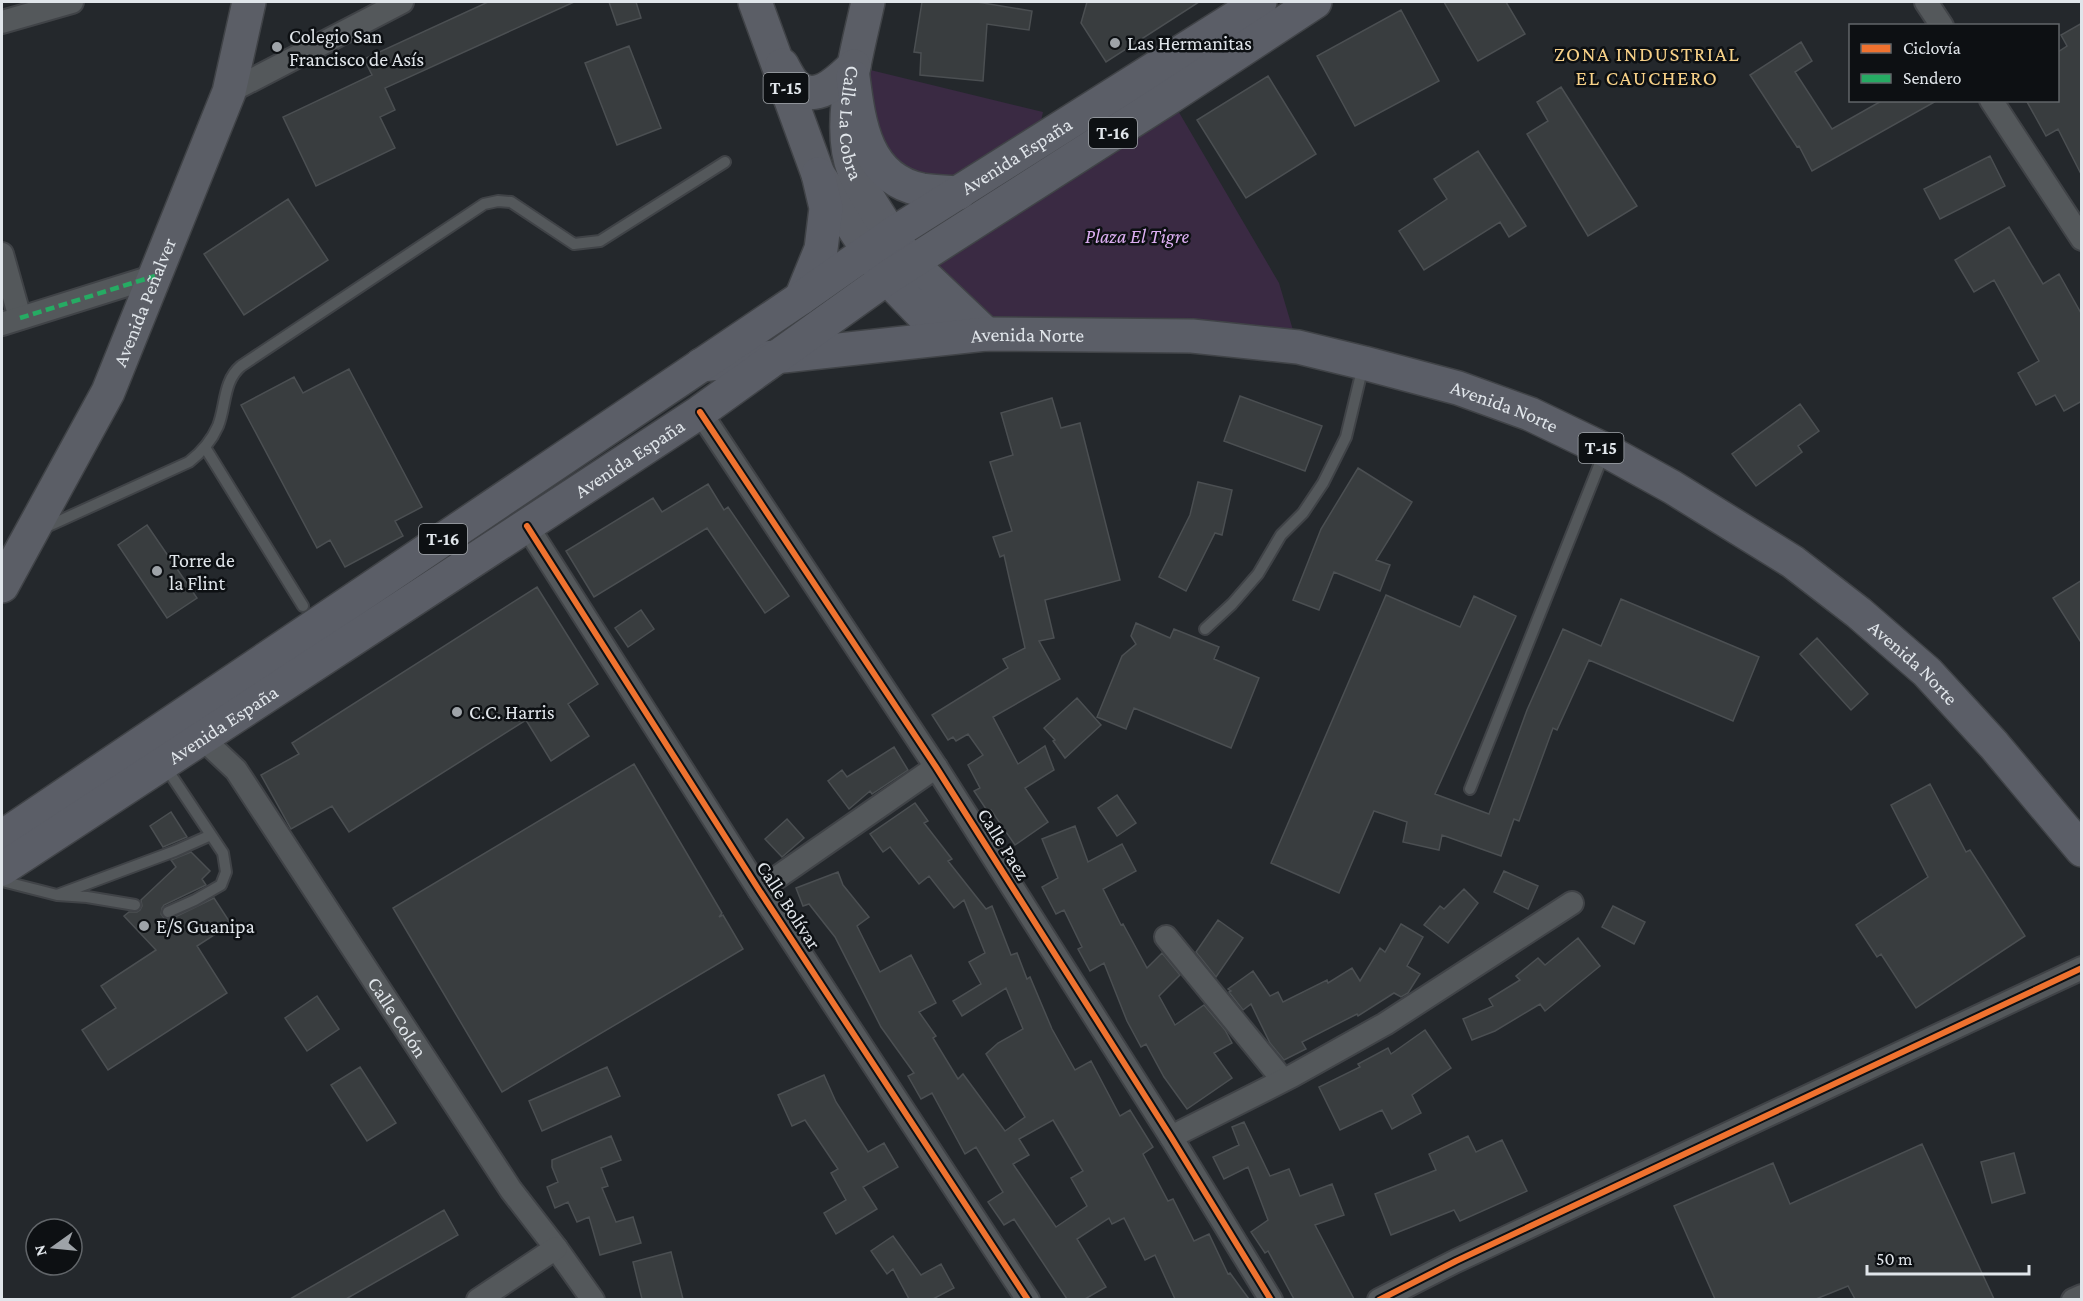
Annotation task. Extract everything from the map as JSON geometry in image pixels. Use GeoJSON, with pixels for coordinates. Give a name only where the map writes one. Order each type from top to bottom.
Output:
{"type":"FeatureCollection","features":[{"type":"Feature","properties":{"kind":"highway","name":"Avenida España"},"geometry":{"type":"LineString","coordinates":[[2,837],[880,243],[1260,2]]}},
{"type":"Feature","properties":{"kind":"highway","name":"Avenida España"},"geometry":{"type":"LineString","coordinates":[[2,869],[700,412],[898,270],[1315,2]]}},
{"type":"Feature","properties":{"kind":"highway","name":"T-15"},"geometry":{"type":"LineString","coordinates":[[854,72],[858,116],[864,139],[876,161],[896,179],[921,190],[959,193]]}},
{"type":"Feature","properties":{"kind":"highway"},"geometry":{"type":"LineString","coordinates":[[801,298],[821,249],[826,207],[818,174]]}},
{"type":"Feature","properties":{"kind":"highway","name":"T-15"},"geometry":{"type":"LineString","coordinates":[[880,243],[945,339]]}},
{"type":"Feature","properties":{"kind":"highway","name":"T-15"},"geometry":{"type":"LineString","coordinates":[[898,270],[986,334]]}},
{"type":"Feature","properties":{"kind":"highway","name":"Avenida Norte"},"geometry":{"type":"LineString","coordinates":[[777,358],[986,334],[1192,336],[1298,347],[1458,388],[1530,414],[1605,450],[1672,487],[1792,562],[1859,613],[1927,672],[1994,745],[2082,850]]}},
{"type":"Feature","properties":{"kind":"highway","name":"T-16"},"geometry":{"type":"LineString","coordinates":[[701,365],[777,358]]}},
{"type":"Feature","properties":{"kind":"main road","name":"Avenida Peñalver"},"geometry":{"type":"LineString","coordinates":[[2,586],[108,392],[229,92],[249,2]]}},
{"type":"Feature","properties":{"kind":"main road","name":"T-15"},"geometry":{"type":"LineString","coordinates":[[755,2],[818,174],[880,243]]}},
{"type":"Feature","properties":{"kind":"main road","name":"Calle La Cobra"},"geometry":{"type":"LineString","coordinates":[[868,2],[845,121],[846,146],[880,243]]}},
{"type":"Feature","properties":{"kind":"main road","name":"T-15"},"geometry":{"type":"LineString","coordinates":[[772,48],[794,85],[807,93],[823,91],[854,72]]}},
{"type":"Feature","properties":{"kind":"street"},"geometry":{"type":"LineString","coordinates":[[2,22],[72,2]]}},
{"type":"Feature","properties":{"kind":"street"},"geometry":{"type":"LineString","coordinates":[[229,92],[402,2]]}},
{"type":"Feature","properties":{"kind":"street"},"geometry":{"type":"LineString","coordinates":[[1926,2],[1941,24]]}},
{"type":"Feature","properties":{"kind":"street"},"geometry":{"type":"LineString","coordinates":[[1992,102],[2082,239]]}},
{"type":"Feature","properties":{"kind":"street"},"geometry":{"type":"LineString","coordinates":[[2,254],[11,321],[155,276]]}},
{"type":"Feature","properties":{"kind":"street","name":"Calle Paez"},"geometry":{"type":"LineString","coordinates":[[700,412],[936,767],[1271,1299]]}},
{"type":"Feature","properties":{"kind":"street","name":"Calle Bolívar"},"geometry":{"type":"LineString","coordinates":[[527,526],[759,890],[1028,1299]]}},
{"type":"Feature","properties":{"kind":"street","name":"Calle Colón"},"geometry":{"type":"LineString","coordinates":[[202,738],[236,770],[511,1190],[592,1299]]}},
{"type":"Feature","properties":{"kind":"street"},"geometry":{"type":"LineString","coordinates":[[759,890],[936,767]]}},
{"type":"Feature","properties":{"kind":"street"},"geometry":{"type":"LineString","coordinates":[[1171,1137],[1283,1080],[1384,1024],[1572,903]]}},
{"type":"Feature","properties":{"kind":"street"},"geometry":{"type":"LineString","coordinates":[[1166,937],[1283,1080]]}},
{"type":"Feature","properties":{"kind":"street"},"geometry":{"type":"LineString","coordinates":[[1379,1299],[2082,968]]}},
{"type":"Feature","properties":{"kind":"street"},"geometry":{"type":"LineString","coordinates":[[478,1299],[556,1248]]}},
{"type":"Feature","properties":{"kind":"street"},"geometry":{"type":"LineString","coordinates":[[2073,1299],[2082,1296]]}},
{"type":"Feature","properties":{"kind":"lane"},"geometry":{"type":"LineString","coordinates":[[30,535],[189,462],[206,449],[218,426],[233,372],[484,204],[498,201],[511,202],[574,244],[600,241],[725,162]]}},
{"type":"Feature","properties":{"kind":"lane"},"geometry":{"type":"LineString","coordinates":[[1205,629],[1258,574],[1281,535],[1303,513],[1323,483],[1346,437],[1364,363]]}},
{"type":"Feature","properties":{"kind":"lane"},"geometry":{"type":"LineString","coordinates":[[206,449],[303,606]]}},
{"type":"Feature","properties":{"kind":"lane"},"geometry":{"type":"LineString","coordinates":[[1470,789],[1605,450]]}},
{"type":"Feature","properties":{"kind":"lane"},"geometry":{"type":"LineString","coordinates":[[163,763],[223,853],[226,872],[221,885],[168,912]]}},
{"type":"Feature","properties":{"kind":"lane"},"geometry":{"type":"LineString","coordinates":[[57,895],[175,851],[211,835]]}},
{"type":"Feature","properties":{"kind":"lane"},"geometry":{"type":"LineString","coordinates":[[2,881],[57,895],[87,897],[135,905]]}},
{"type":"Feature","properties":{"kind":"green space"},"geometry":{"type":"Polygon","coordinates":[[[854,66],[1043,112],[1036,144],[959,193],[896,179],[854,66]]]}},
{"type":"Feature","properties":{"kind":"green space","name":"Plaza El Tigre"},"geometry":{"type":"Polygon","coordinates":[[[1170,97],[1279,283],[1298,347],[986,334],[910,262],[1170,97]]]}},
{"type":"Feature","properties":{"kind":"building"},"geometry":{"type":"Polygon","coordinates":[[[488,2],[574,2],[385,88],[395,110],[380,117],[395,148],[316,186],[283,117],[372,75],[364,59],[488,2]]]}},
{"type":"Feature","properties":{"kind":"building"},"geometry":{"type":"Polygon","coordinates":[[[609,2],[636,2],[641,18],[617,25],[609,2]]]}},
{"type":"Feature","properties":{"kind":"building"},"geometry":{"type":"Polygon","coordinates":[[[922,2],[977,2],[1032,11],[1029,30],[987,24],[983,81],[920,75],[921,53],[914,52],[922,2]]]}},
{"type":"Feature","properties":{"kind":"building","name":"Las Hermanitas"},"geometry":{"type":"Polygon","coordinates":[[[1087,2],[1199,2],[1106,62],[1081,23],[1087,2]]]}},
{"type":"Feature","properties":{"kind":"building"},"geometry":{"type":"Polygon","coordinates":[[[1444,2],[1506,2],[1525,34],[1478,61],[1444,2]]]}},
{"type":"Feature","properties":{"kind":"building"},"geometry":{"type":"Polygon","coordinates":[[[1401,10],[1439,81],[1355,126],[1317,56],[1401,10]]]}},
{"type":"Feature","properties":{"kind":"building"},"geometry":{"type":"Polygon","coordinates":[[[2082,23],[2082,176],[2058,129],[2046,136],[2027,102],[2059,102],[2059,51],[2067,46],[2061,35],[2082,23]]]}},
{"type":"Feature","properties":{"kind":"building"},"geometry":{"type":"Polygon","coordinates":[[[1801,42],[1812,61],[1795,72],[1832,129],[1879,102],[1934,102],[1812,171],[1799,146],[1797,147],[1750,75],[1801,42]]]}},
{"type":"Feature","properties":{"kind":"building"},"geometry":{"type":"Polygon","coordinates":[[[629,46],[661,128],[617,145],[585,63],[629,46]]]}},
{"type":"Feature","properties":{"kind":"building"},"geometry":{"type":"Polygon","coordinates":[[[1268,76],[1316,154],[1246,198],[1197,120],[1268,76]]]}},
{"type":"Feature","properties":{"kind":"building"},"geometry":{"type":"Polygon","coordinates":[[[1561,87],[1637,206],[1588,236],[1527,134],[1548,121],[1537,102],[1561,87]]]}},
{"type":"Feature","properties":{"kind":"building"},"geometry":{"type":"Polygon","coordinates":[[[1478,151],[1526,226],[1509,237],[1500,222],[1424,270],[1399,231],[1447,199],[1434,179],[1478,151]]]}},
{"type":"Feature","properties":{"kind":"building"},"geometry":{"type":"Polygon","coordinates":[[[1990,156],[2005,186],[1940,219],[1924,189],[1990,156]]]}},
{"type":"Feature","properties":{"kind":"building"},"geometry":{"type":"Polygon","coordinates":[[[288,199],[328,260],[244,315],[204,254],[288,199]]]}},
{"type":"Feature","properties":{"kind":"building"},"geometry":{"type":"Polygon","coordinates":[[[2009,227],[2043,284],[2059,274],[2082,315],[2082,401],[2064,411],[2055,395],[2036,405],[2018,373],[2039,361],[1994,280],[1974,292],[1955,260],[2009,227]]]}},
{"type":"Feature","properties":{"kind":"building"},"geometry":{"type":"Polygon","coordinates":[[[349,369],[422,507],[395,521],[403,536],[345,567],[330,540],[317,548],[241,405],[294,377],[303,393],[349,369]]]}},
{"type":"Feature","properties":{"kind":"building"},"geometry":{"type":"Polygon","coordinates":[[[1240,396],[1322,426],[1305,471],[1224,441],[1240,396]]]}},
{"type":"Feature","properties":{"kind":"building"},"geometry":{"type":"Polygon","coordinates":[[[1052,398],[1061,428],[1080,423],[1120,580],[1045,600],[1054,638],[1039,641],[1060,679],[993,717],[1018,764],[1045,746],[1054,770],[1025,788],[1048,822],[1015,845],[991,810],[988,812],[974,791],[980,788],[968,765],[983,755],[968,734],[956,741],[953,737],[948,740],[932,715],[1008,668],[1003,659],[1025,648],[1004,555],[1000,557],[993,537],[1012,531],[990,462],[1013,455],[1001,413],[1052,398]]]}},
{"type":"Feature","properties":{"kind":"building"},"geometry":{"type":"Polygon","coordinates":[[[1800,404],[1819,431],[1798,446],[1802,452],[1756,486],[1732,454],[1800,404]]]}},
{"type":"Feature","properties":{"kind":"building"},"geometry":{"type":"Polygon","coordinates":[[[1358,468],[1412,502],[1376,560],[1390,565],[1380,591],[1334,572],[1319,610],[1293,600],[1321,529],[1358,468]]]}},
{"type":"Feature","properties":{"kind":"building"},"geometry":{"type":"Polygon","coordinates":[[[1198,482],[1232,490],[1222,535],[1215,533],[1186,591],[1159,577],[1190,515],[1198,482]]]}},
{"type":"Feature","properties":{"kind":"building"},"geometry":{"type":"Polygon","coordinates":[[[708,484],[724,510],[728,507],[789,596],[765,613],[707,528],[594,597],[566,551],[653,498],[662,512],[708,484]]]}},
{"type":"Feature","properties":{"kind":"building","name":"Torre de la Flint"},"geometry":{"type":"Polygon","coordinates":[[[147,525],[197,598],[167,618],[118,545],[147,525]]]}},
{"type":"Feature","properties":{"kind":"building"},"geometry":{"type":"Polygon","coordinates":[[[2082,580],[2082,644],[2053,598],[2082,580]]]}},
{"type":"Feature","properties":{"kind":"building","name":"C.C. Harris"},"geometry":{"type":"Polygon","coordinates":[[[537,587],[598,684],[568,704],[589,736],[551,761],[526,720],[349,832],[332,806],[291,829],[261,775],[299,754],[292,743],[537,587]]]}},
{"type":"Feature","properties":{"kind":"building"},"geometry":{"type":"Polygon","coordinates":[[[1386,595],[1460,627],[1474,596],[1516,616],[1435,794],[1489,814],[1527,710],[1563,629],[1601,646],[1621,599],[1759,657],[1733,721],[1589,660],[1557,730],[1553,728],[1519,821],[1514,819],[1501,856],[1442,835],[1439,850],[1403,842],[1407,822],[1374,811],[1339,893],[1271,863],[1386,595]]]}},
{"type":"Feature","properties":{"kind":"building"},"geometry":{"type":"Polygon","coordinates":[[[641,610],[654,629],[628,647],[615,628],[641,610]]]}},
{"type":"Feature","properties":{"kind":"building"},"geometry":{"type":"Polygon","coordinates":[[[1136,623],[1170,638],[1174,629],[1219,647],[1214,659],[1259,678],[1231,748],[1134,708],[1126,729],[1097,717],[1122,656],[1136,644],[1131,636],[1136,623]]]}},
{"type":"Feature","properties":{"kind":"building"},"geometry":{"type":"Polygon","coordinates":[[[1817,638],[1868,694],[1851,710],[1800,654],[1817,638]]]}},
{"type":"Feature","properties":{"kind":"building"},"geometry":{"type":"Polygon","coordinates":[[[1077,698],[1101,725],[1065,758],[1053,741],[1055,740],[1044,728],[1077,698]]]}},
{"type":"Feature","properties":{"kind":"building"},"geometry":{"type":"Polygon","coordinates":[[[894,747],[908,770],[872,794],[870,791],[849,809],[828,781],[842,770],[847,777],[894,747]]]}},
{"type":"Feature","properties":{"kind":"building"},"geometry":{"type":"Polygon","coordinates":[[[634,764],[722,913],[719,917],[723,915],[743,949],[502,1092],[393,908],[634,764]]]}},
{"type":"Feature","properties":{"kind":"building"},"geometry":{"type":"Polygon","coordinates":[[[1930,784],[1966,852],[1970,850],[2025,936],[1916,1008],[1881,954],[1877,957],[1856,925],[1928,877],[1891,805],[1930,784]]]}},
{"type":"Feature","properties":{"kind":"building"},"geometry":{"type":"Polygon","coordinates":[[[1117,795],[1136,823],[1117,836],[1098,808],[1117,795]]]}},
{"type":"Feature","properties":{"kind":"building"},"geometry":{"type":"Polygon","coordinates":[[[915,803],[928,821],[924,823],[952,859],[948,861],[986,909],[992,906],[1011,955],[1017,953],[1027,979],[1030,977],[1052,1029],[1075,1070],[1091,1061],[1120,1116],[1130,1110],[1153,1147],[1143,1154],[1168,1201],[1173,1199],[1194,1241],[1209,1234],[1228,1274],[1230,1273],[1249,1299],[1175,1299],[1155,1255],[1145,1260],[1124,1218],[1112,1224],[1109,1218],[1077,1239],[1106,1287],[1085,1299],[1067,1299],[1014,1219],[1004,1225],[988,1202],[1003,1192],[976,1147],[965,1154],[932,1093],[921,1099],[908,1076],[914,1073],[881,1027],[835,937],[809,904],[803,906],[796,888],[838,872],[843,885],[869,917],[857,926],[880,972],[911,955],[936,1003],[919,1012],[936,1036],[933,1038],[958,1079],[963,1074],[1005,1131],[1025,1117],[986,1054],[998,1043],[1023,1029],[1006,988],[962,1016],[953,1001],[981,984],[969,962],[985,953],[964,900],[954,908],[929,876],[919,884],[890,847],[883,852],[870,834],[915,803]],[[1053,1120],[1019,1139],[1029,1155],[1013,1164],[1056,1227],[1087,1206],[1071,1178],[1083,1171],[1053,1120]]]}},
{"type":"Feature","properties":{"kind":"building"},"geometry":{"type":"Polygon","coordinates":[[[171,812],[187,837],[163,847],[150,826],[171,812]]]}},
{"type":"Feature","properties":{"kind":"building"},"geometry":{"type":"Polygon","coordinates":[[[787,819],[804,838],[782,857],[765,839],[787,819]]]}},
{"type":"Feature","properties":{"kind":"building"},"geometry":{"type":"Polygon","coordinates":[[[1075,826],[1088,862],[1122,844],[1136,871],[1103,889],[1147,968],[1162,953],[1180,975],[1159,996],[1175,1025],[1204,1005],[1225,1030],[1232,1043],[1214,1053],[1232,1078],[1187,1109],[1164,1077],[1146,1044],[1141,1047],[1127,1021],[1104,963],[1090,971],[1078,949],[1082,947],[1064,910],[1056,914],[1042,887],[1058,878],[1042,839],[1075,826]]]}},
{"type":"Feature","properties":{"kind":"building"},"geometry":{"type":"Polygon","coordinates":[[[191,852],[210,871],[202,879],[206,885],[164,905],[161,914],[164,918],[171,919],[214,898],[231,924],[197,946],[227,993],[108,1070],[82,1030],[116,1008],[101,986],[156,950],[124,916],[129,912],[140,910],[141,900],[176,867],[171,860],[191,852]]]}},
{"type":"Feature","properties":{"kind":"building"},"geometry":{"type":"Polygon","coordinates":[[[1504,871],[1538,886],[1528,909],[1494,892],[1504,871]]]}},
{"type":"Feature","properties":{"kind":"building"},"geometry":{"type":"Polygon","coordinates":[[[1464,889],[1478,903],[1448,943],[1424,925],[1440,906],[1444,909],[1464,889]]]}},
{"type":"Feature","properties":{"kind":"building"},"geometry":{"type":"Polygon","coordinates":[[[1613,906],[1645,922],[1634,944],[1602,927],[1613,906]]]}},
{"type":"Feature","properties":{"kind":"building"},"geometry":{"type":"Polygon","coordinates":[[[1218,920],[1243,938],[1216,977],[1196,952],[1218,920]]]}},
{"type":"Feature","properties":{"kind":"building"},"geometry":{"type":"Polygon","coordinates":[[[1401,924],[1423,937],[1407,966],[1420,974],[1408,993],[1401,997],[1394,993],[1358,1016],[1357,1014],[1302,1042],[1306,1049],[1284,1060],[1270,1043],[1251,1004],[1243,1010],[1229,992],[1231,991],[1228,989],[1253,971],[1270,996],[1278,992],[1283,1002],[1327,980],[1328,983],[1352,968],[1360,981],[1380,948],[1385,952],[1401,924]]]}},
{"type":"Feature","properties":{"kind":"building"},"geometry":{"type":"Polygon","coordinates":[[[1578,938],[1600,966],[1545,1011],[1540,1004],[1495,1031],[1472,1040],[1463,1019],[1493,1006],[1489,999],[1520,980],[1516,976],[1538,958],[1545,965],[1578,938]]]}},
{"type":"Feature","properties":{"kind":"building"},"geometry":{"type":"Polygon","coordinates":[[[317,996],[339,1029],[307,1051],[285,1018],[317,996]]]}},
{"type":"Feature","properties":{"kind":"building"},"geometry":{"type":"Polygon","coordinates":[[[1425,1030],[1451,1068],[1412,1095],[1421,1113],[1392,1129],[1382,1110],[1340,1130],[1319,1087],[1360,1067],[1358,1064],[1388,1048],[1391,1054],[1425,1030]]]}},
{"type":"Feature","properties":{"kind":"building"},"geometry":{"type":"Polygon","coordinates":[[[360,1067],[396,1123],[367,1141],[331,1085],[360,1067]]]}},
{"type":"Feature","properties":{"kind":"building"},"geometry":{"type":"Polygon","coordinates":[[[607,1067],[620,1096],[542,1131],[529,1101],[607,1067]]]}},
{"type":"Feature","properties":{"kind":"building"},"geometry":{"type":"Polygon","coordinates":[[[824,1075],[836,1102],[868,1152],[884,1143],[898,1167],[863,1187],[877,1209],[836,1234],[824,1213],[846,1200],[831,1173],[838,1169],[805,1120],[792,1126],[778,1095],[824,1075]]]}},
{"type":"Feature","properties":{"kind":"building"},"geometry":{"type":"Polygon","coordinates":[[[1244,1122],[1270,1176],[1289,1169],[1300,1196],[1332,1184],[1344,1215],[1315,1225],[1354,1299],[1294,1299],[1268,1251],[1265,1253],[1251,1232],[1268,1220],[1248,1167],[1224,1179],[1213,1157],[1239,1145],[1232,1127],[1244,1122]]]}},
{"type":"Feature","properties":{"kind":"building"},"geometry":{"type":"Polygon","coordinates":[[[611,1136],[621,1160],[601,1168],[608,1186],[602,1188],[616,1222],[633,1217],[641,1243],[600,1255],[589,1217],[577,1222],[568,1202],[555,1208],[547,1187],[558,1182],[552,1167],[552,1160],[611,1136]]]}},
{"type":"Feature","properties":{"kind":"building"},"geometry":{"type":"Polygon","coordinates":[[[1468,1136],[1476,1152],[1502,1140],[1527,1191],[1460,1221],[1454,1210],[1391,1235],[1375,1194],[1436,1170],[1429,1154],[1468,1136]]]}},
{"type":"Feature","properties":{"kind":"building"},"geometry":{"type":"Polygon","coordinates":[[[1922,1144],[1994,1299],[1855,1299],[1848,1286],[1816,1299],[1715,1299],[1674,1206],[1773,1163],[1790,1204],[1922,1144]]]}},
{"type":"Feature","properties":{"kind":"building"},"geometry":{"type":"Polygon","coordinates":[[[2014,1153],[2025,1193],[1992,1203],[1981,1162],[2014,1153]]]}},
{"type":"Feature","properties":{"kind":"building"},"geometry":{"type":"Polygon","coordinates":[[[444,1210],[458,1235],[346,1299],[290,1299],[444,1210]]]}},
{"type":"Feature","properties":{"kind":"building"},"geometry":{"type":"Polygon","coordinates":[[[893,1236],[921,1275],[941,1264],[954,1288],[933,1299],[909,1299],[893,1269],[887,1274],[871,1251],[893,1236]]]}},
{"type":"Feature","properties":{"kind":"building"},"geometry":{"type":"Polygon","coordinates":[[[671,1252],[683,1299],[642,1299],[633,1262],[671,1252]]]}},
{"type":"Feature","properties":{"kind":"marked path"},"geometry":{"type":"LineString","coordinates":[[20,318],[155,276]]}},
{"type":"Feature","properties":{"kind":"cycle path"},"geometry":{"type":"LineString","coordinates":[[700,412],[936,767],[1171,1137],[1271,1300]]}},
{"type":"Feature","properties":{"kind":"cycle path"},"geometry":{"type":"LineString","coordinates":[[527,526],[759,890],[1028,1300]]}},
{"type":"Feature","properties":{"kind":"cycle path"},"geometry":{"type":"LineString","coordinates":[[1379,1300],[1456,1261],[2082,968]]}},
{"type":"Feature","properties":{"kind":"place","name":"Las Hermanitas"},"geometry":{"type":"Point","coordinates":[1115,43]}},
{"type":"Feature","properties":{"kind":"place","name":"Colegio San Francisco de Asís"},"geometry":{"type":"Point","coordinates":[277,47]}},
{"type":"Feature","properties":{"kind":"place","name":"Torre de la Flint"},"geometry":{"type":"Point","coordinates":[157,571]}},
{"type":"Feature","properties":{"kind":"place","name":"C.C. Harris"},"geometry":{"type":"Point","coordinates":[457,712]}},
{"type":"Feature","properties":{"kind":"place","name":"E/S Guanipa"},"geometry":{"type":"Point","coordinates":[144,926]}},
{"type":"Feature","properties":{"kind":"district","name":"ZONA INDUSTRIAL EL CAUCHERO"},"geometry":{"type":"Point","coordinates":[1647,66]}}]}
